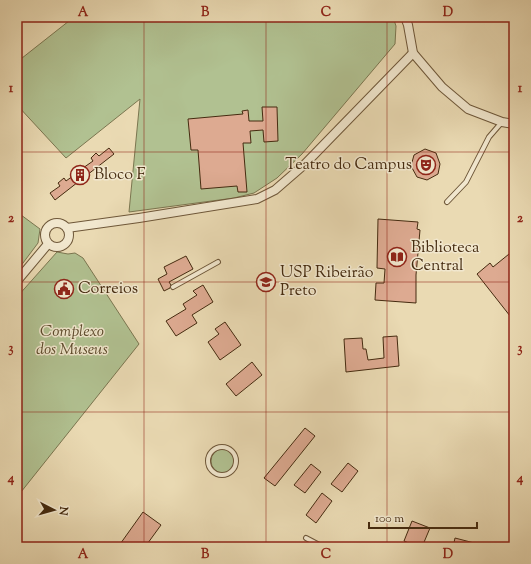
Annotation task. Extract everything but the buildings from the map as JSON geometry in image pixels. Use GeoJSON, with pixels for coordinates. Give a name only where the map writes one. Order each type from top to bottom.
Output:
{"type":"FeatureCollection","features":[{"type":"Feature","properties":{"kind":"street"},"geometry":{"type":"LineString","coordinates":[[405,17],[413,53],[442,87],[468,109],[502,122],[514,124]]}},
{"type":"Feature","properties":{"kind":"street"},"geometry":{"type":"LineString","coordinates":[[67,228],[257,199],[275,190],[305,164],[413,53]]}},
{"type":"Feature","properties":{"kind":"street"},"geometry":{"type":"LineString","coordinates":[[57,223],[67,228],[70,236],[66,244],[57,248],[48,244],[45,236],[47,228],[50,225],[57,223]]}},
{"type":"Feature","properties":{"kind":"street"},"geometry":{"type":"LineString","coordinates":[[17,281],[48,244]]}},
{"type":"Feature","properties":{"kind":"lane"},"geometry":{"type":"LineString","coordinates":[[447,202],[466,182],[489,137],[502,122]]}},
{"type":"Feature","properties":{"kind":"lane"},"geometry":{"type":"LineString","coordinates":[[173,287],[218,262]]}},
{"type":"Feature","properties":{"kind":"lane"},"geometry":{"type":"LineString","coordinates":[[219,447],[227,448],[232,451],[236,458],[236,462],[232,470],[225,474],[217,474],[213,472],[209,464],[212,452],[219,447]]}},
{"type":"Feature","properties":{"kind":"lane"},"geometry":{"type":"LineString","coordinates":[[306,538],[323,547]]}},
{"type":"Feature","properties":{"kind":"green space"},"geometry":{"type":"Polygon","coordinates":[[[74,17],[393,17],[396,26],[395,44],[302,154],[277,178],[254,193],[234,198],[129,212],[140,99],[66,158],[17,105],[17,62],[74,17]]]}},
{"type":"Feature","properties":{"kind":"green space"},"geometry":{"type":"Polygon","coordinates":[[[17,212],[40,229],[38,243],[17,271],[17,212]]]}},
{"type":"Feature","properties":{"kind":"green space","name":"Complexo dos Museus"},"geometry":{"type":"Polygon","coordinates":[[[57,252],[68,254],[75,253],[83,258],[139,344],[17,497],[17,297],[57,252]]]}},
{"type":"Feature","properties":{"kind":"green space"},"geometry":{"type":"Polygon","coordinates":[[[218,449],[228,449],[235,456],[235,466],[228,473],[218,473],[211,466],[211,456],[218,449]]]}},
{"type":"Feature","properties":{"kind":"place","name":"Teatro do Campus"},"geometry":{"type":"Point","coordinates":[426,165]}},
{"type":"Feature","properties":{"kind":"place","name":"Bloco F"},"geometry":{"type":"Point","coordinates":[80,175]}},
{"type":"Feature","properties":{"kind":"place","name":"Biblioteca Central"},"geometry":{"type":"Point","coordinates":[397,257]}},
{"type":"Feature","properties":{"kind":"place","name":"USP Ribeirão Preto"},"geometry":{"type":"Point","coordinates":[266,282]}},
{"type":"Feature","properties":{"kind":"place","name":"Correios"},"geometry":{"type":"Point","coordinates":[64,289]}}]}
